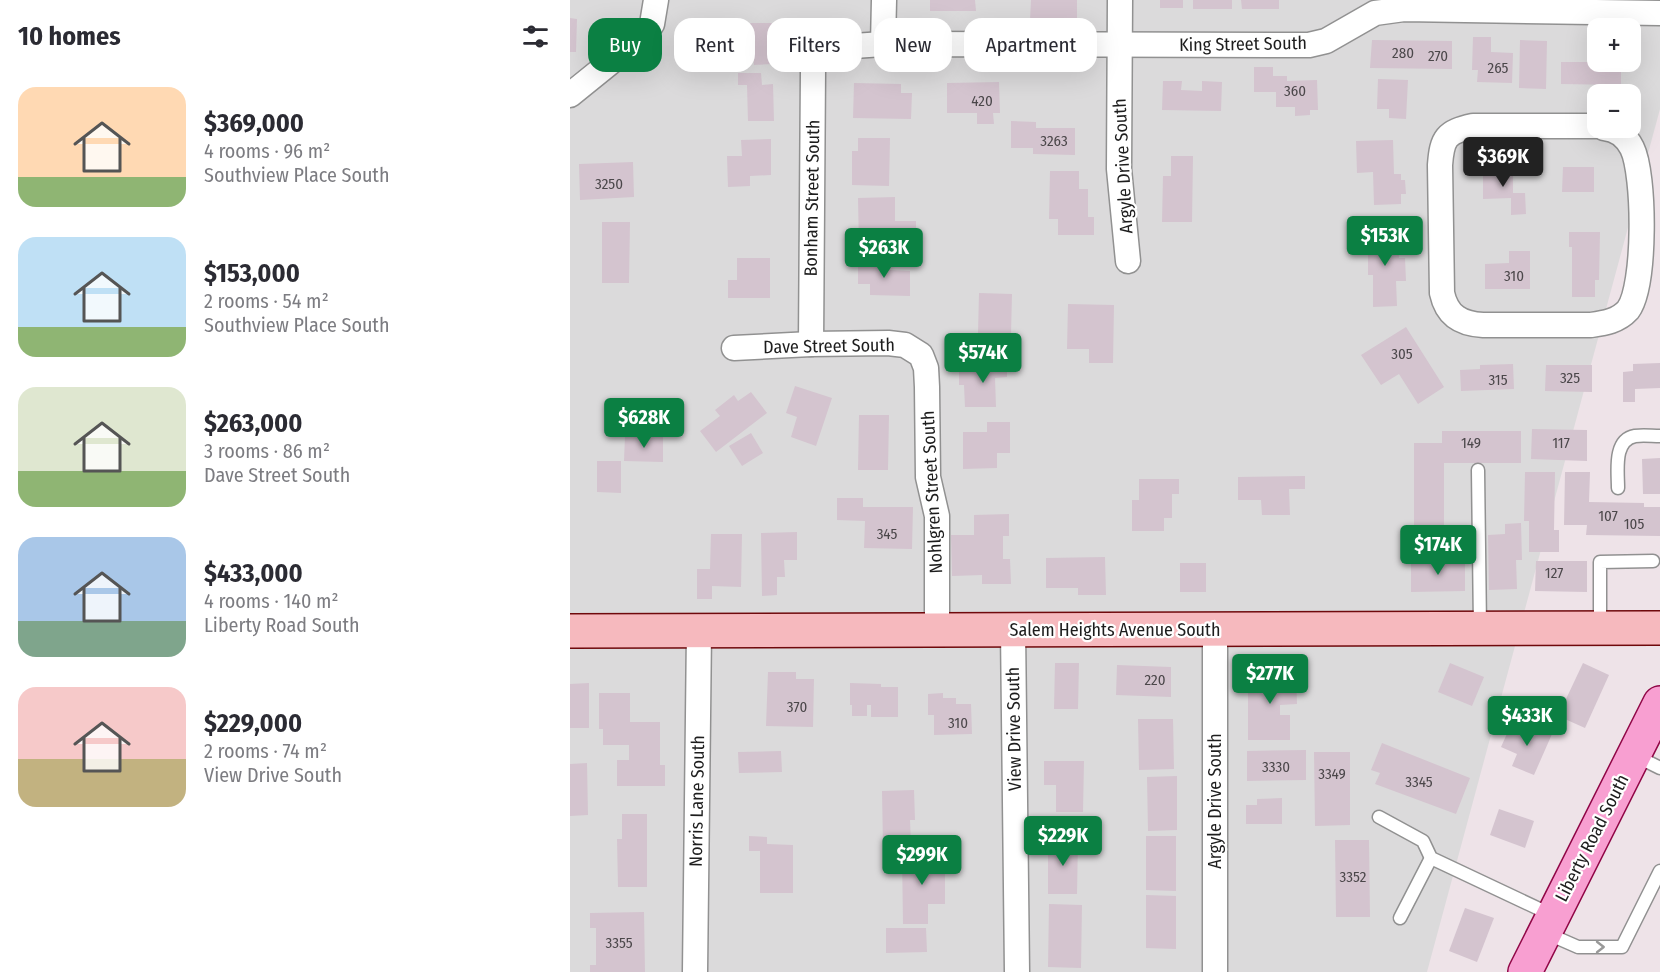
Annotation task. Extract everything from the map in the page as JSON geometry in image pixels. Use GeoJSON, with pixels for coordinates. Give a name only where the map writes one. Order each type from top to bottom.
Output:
{"type":"FeatureCollection","features":[{"type":"Feature","properties":{"kind":"main road","name":"Liberty Road South"},"geometry":{"type":"LineString","coordinates":[[1525,972],[1549,924],[1647,761],[1660,704]]}},
{"type":"Feature","properties":{"kind":"street"},"geometry":{"type":"LineString","coordinates":[[570,95],[643,36],[652,24],[656,0]]}},
{"type":"Feature","properties":{"kind":"street"},"geometry":{"type":"LineString","coordinates":[[884,0],[884,18]]}},
{"type":"Feature","properties":{"kind":"street","name":"Argyle Drive South"},"geometry":{"type":"LineString","coordinates":[[1120,0],[1119,169],[1128,261]]}},
{"type":"Feature","properties":{"kind":"street","name":"King Street South"},"geometry":{"type":"LineString","coordinates":[[952,45],[1310,45],[1326,41],[1375,13],[1404,9],[1660,13]]}},
{"type":"Feature","properties":{"kind":"street","name":"Bonham Street South"},"geometry":{"type":"LineString","coordinates":[[811,344],[813,72]]}},
{"type":"Feature","properties":{"kind":"street"},"geometry":{"type":"LineString","coordinates":[[1587,126],[1473,126],[1456,130],[1448,135],[1442,147],[1440,165],[1442,293],[1444,305],[1453,316],[1467,324],[1591,325],[1618,319],[1628,310],[1636,295],[1650,226],[1634,150],[1624,138]]}},
{"type":"Feature","properties":{"kind":"street","name":"Dave Street South"},"geometry":{"type":"LineString","coordinates":[[734,348],[888,343],[905,345],[921,355]]}},
{"type":"Feature","properties":{"kind":"street","name":"Nohlgren Street South"},"geometry":{"type":"LineString","coordinates":[[921,355],[926,368],[928,477],[937,516],[937,630]]}},
{"type":"Feature","properties":{"kind":"street","name":"Salem Heights Avenue South"},"geometry":{"type":"LineString","coordinates":[[570,630],[1660,628]]}},
{"type":"Feature","properties":{"kind":"street","name":"Argyle Drive South"},"geometry":{"type":"LineString","coordinates":[[1215,629],[1215,972]]}},
{"type":"Feature","properties":{"kind":"street","name":"Norris Lane South"},"geometry":{"type":"LineString","coordinates":[[696,972],[699,630]]}},
{"type":"Feature","properties":{"kind":"street","name":"View Drive South"},"geometry":{"type":"LineString","coordinates":[[1013,630],[1017,972]]}},
{"type":"Feature","properties":{"kind":"lane"},"geometry":{"type":"LineString","coordinates":[[1618,488],[1619,451],[1626,440],[1634,436],[1660,436]]}},
{"type":"Feature","properties":{"kind":"lane"},"geometry":{"type":"LineString","coordinates":[[1478,470],[1480,628]]}},
{"type":"Feature","properties":{"kind":"lane"},"geometry":{"type":"LineString","coordinates":[[1600,628],[1599,562],[1653,561]]}},
{"type":"Feature","properties":{"kind":"lane"},"geometry":{"type":"LineString","coordinates":[[1379,817],[1423,841],[1431,858],[1549,924],[1578,947],[1622,947],[1660,871]]}},
{"type":"Feature","properties":{"kind":"lane"},"geometry":{"type":"LineString","coordinates":[[1400,918],[1431,858]]}},
{"type":"Feature","properties":{"kind":"shaded area"},"geometry":{"type":"Polygon","coordinates":[[[570,0],[1660,0],[1660,109],[1427,972],[570,972],[570,0]]]}},
{"type":"Feature","properties":{"kind":"building"},"geometry":{"type":"Polygon","coordinates":[[[930,0],[975,0],[976,11],[930,11],[930,0]]]}},
{"type":"Feature","properties":{"kind":"building"},"geometry":{"type":"Polygon","coordinates":[[[1031,0],[1077,0],[1077,18],[1030,18],[1031,0]]]}},
{"type":"Feature","properties":{"kind":"building"},"geometry":{"type":"Polygon","coordinates":[[[1160,0],[1183,0],[1183,8],[1160,8],[1160,0]]]}},
{"type":"Feature","properties":{"kind":"building"},"geometry":{"type":"Polygon","coordinates":[[[1193,0],[1232,0],[1232,9],[1193,9],[1193,0]]]}},
{"type":"Feature","properties":{"kind":"building"},"geometry":{"type":"Polygon","coordinates":[[[1241,0],[1279,0],[1279,9],[1242,9],[1241,0]]]}},
{"type":"Feature","properties":{"kind":"building"},"geometry":{"type":"Polygon","coordinates":[[[570,18],[577,19],[576,52],[570,52],[570,18]]]}},
{"type":"Feature","properties":{"kind":"building"},"geometry":{"type":"Polygon","coordinates":[[[755,23],[767,23],[767,64],[755,65],[755,23]]]}},
{"type":"Feature","properties":{"kind":"building"},"geometry":{"type":"Polygon","coordinates":[[[1473,37],[1491,37],[1491,52],[1513,53],[1512,83],[1477,82],[1478,70],[1472,70],[1473,37]]]}},
{"type":"Feature","properties":{"kind":"building"},"geometry":{"type":"Polygon","coordinates":[[[1372,40],[1452,41],[1452,69],[1370,68],[1372,40]]]}},
{"type":"Feature","properties":{"kind":"building"},"geometry":{"type":"Polygon","coordinates":[[[1520,40],[1547,41],[1546,89],[1519,88],[1520,40]]]}},
{"type":"Feature","properties":{"kind":"building"},"geometry":{"type":"Polygon","coordinates":[[[1561,62],[1587,62],[1587,72],[1621,72],[1621,84],[1561,84],[1561,62]]]}},
{"type":"Feature","properties":{"kind":"building"},"geometry":{"type":"Polygon","coordinates":[[[1254,67],[1273,67],[1273,76],[1287,76],[1287,81],[1317,80],[1318,110],[1310,110],[1310,115],[1295,116],[1295,107],[1276,107],[1276,92],[1254,92],[1254,67]]]}},
{"type":"Feature","properties":{"kind":"building"},"geometry":{"type":"Polygon","coordinates":[[[738,73],[761,73],[762,85],[773,84],[774,121],[748,121],[747,85],[738,85],[738,73]]]}},
{"type":"Feature","properties":{"kind":"building"},"geometry":{"type":"Polygon","coordinates":[[[1378,79],[1408,80],[1406,119],[1389,118],[1389,109],[1377,109],[1378,79]]]}},
{"type":"Feature","properties":{"kind":"building"},"geometry":{"type":"Polygon","coordinates":[[[1163,81],[1182,81],[1181,90],[1202,91],[1202,81],[1222,82],[1221,111],[1162,110],[1163,81]]]}},
{"type":"Feature","properties":{"kind":"building"},"geometry":{"type":"Polygon","coordinates":[[[999,82],[1000,113],[993,113],[994,124],[977,124],[977,113],[947,113],[947,83],[999,82]]]}},
{"type":"Feature","properties":{"kind":"building"},"geometry":{"type":"Polygon","coordinates":[[[854,83],[901,84],[901,93],[912,93],[911,119],[853,118],[854,83]]]}},
{"type":"Feature","properties":{"kind":"building"},"geometry":{"type":"Polygon","coordinates":[[[1011,121],[1036,122],[1036,128],[1075,128],[1075,155],[1033,154],[1033,148],[1011,148],[1011,121]]]}},
{"type":"Feature","properties":{"kind":"building"},"geometry":{"type":"Polygon","coordinates":[[[858,138],[890,138],[889,186],[852,185],[852,151],[858,151],[858,138]]]}},
{"type":"Feature","properties":{"kind":"building"},"geometry":{"type":"Polygon","coordinates":[[[771,139],[771,175],[750,176],[750,186],[728,187],[727,156],[742,156],[741,140],[771,139]]]}},
{"type":"Feature","properties":{"kind":"building"},"geometry":{"type":"Polygon","coordinates":[[[1393,140],[1394,174],[1401,174],[1401,180],[1405,180],[1406,194],[1401,194],[1401,204],[1374,205],[1373,172],[1357,173],[1356,141],[1393,140]]]}},
{"type":"Feature","properties":{"kind":"building"},"geometry":{"type":"Polygon","coordinates":[[[1171,156],[1193,156],[1192,222],[1162,222],[1163,176],[1171,176],[1171,156]]]}},
{"type":"Feature","properties":{"kind":"building"},"geometry":{"type":"Polygon","coordinates":[[[633,162],[634,197],[580,200],[579,164],[633,162]]]}},
{"type":"Feature","properties":{"kind":"building"},"geometry":{"type":"Polygon","coordinates":[[[1513,167],[1513,193],[1525,193],[1526,214],[1511,215],[1511,198],[1483,199],[1483,168],[1513,167]]]}},
{"type":"Feature","properties":{"kind":"building"},"geometry":{"type":"Polygon","coordinates":[[[1563,167],[1594,167],[1594,192],[1562,192],[1563,167]]]}},
{"type":"Feature","properties":{"kind":"building"},"geometry":{"type":"Polygon","coordinates":[[[1050,171],[1079,171],[1079,189],[1088,189],[1088,217],[1094,217],[1094,235],[1058,235],[1058,219],[1049,219],[1050,171]]]}},
{"type":"Feature","properties":{"kind":"building"},"geometry":{"type":"Polygon","coordinates":[[[895,197],[895,221],[916,221],[916,247],[859,248],[858,198],[895,197]]]}},
{"type":"Feature","properties":{"kind":"building"},"geometry":{"type":"Polygon","coordinates":[[[602,222],[630,222],[629,283],[602,283],[602,222]]]}},
{"type":"Feature","properties":{"kind":"building"},"geometry":{"type":"Polygon","coordinates":[[[1398,230],[1399,258],[1405,258],[1406,281],[1396,281],[1397,306],[1373,307],[1373,275],[1368,275],[1368,231],[1398,230]]]}},
{"type":"Feature","properties":{"kind":"building"},"geometry":{"type":"Polygon","coordinates":[[[1569,232],[1600,232],[1599,280],[1595,280],[1595,297],[1572,297],[1572,247],[1569,247],[1569,232]]]}},
{"type":"Feature","properties":{"kind":"building"},"geometry":{"type":"Polygon","coordinates":[[[1509,251],[1530,251],[1530,289],[1485,289],[1485,264],[1509,263],[1509,251]]]}},
{"type":"Feature","properties":{"kind":"building"},"geometry":{"type":"Polygon","coordinates":[[[737,258],[770,258],[770,298],[728,298],[728,280],[737,280],[737,258]]]}},
{"type":"Feature","properties":{"kind":"building"},"geometry":{"type":"Polygon","coordinates":[[[858,260],[891,261],[890,270],[910,271],[910,296],[870,295],[870,284],[858,284],[858,260]]]}},
{"type":"Feature","properties":{"kind":"building"},"geometry":{"type":"Polygon","coordinates":[[[979,293],[1012,294],[1011,334],[978,333],[979,293]]]}},
{"type":"Feature","properties":{"kind":"building"},"geometry":{"type":"Polygon","coordinates":[[[1068,304],[1114,305],[1113,363],[1089,363],[1089,349],[1067,349],[1068,304]]]}},
{"type":"Feature","properties":{"kind":"building"},"geometry":{"type":"Polygon","coordinates":[[[1406,327],[1444,387],[1418,404],[1399,374],[1381,385],[1361,355],[1406,327]]]}},
{"type":"Feature","properties":{"kind":"building"},"geometry":{"type":"Polygon","coordinates":[[[1007,359],[1007,377],[995,378],[996,407],[965,407],[964,385],[959,385],[959,370],[986,370],[986,360],[1007,359]]]}},
{"type":"Feature","properties":{"kind":"building"},"geometry":{"type":"Polygon","coordinates":[[[1660,363],[1660,388],[1635,389],[1635,402],[1623,402],[1623,372],[1633,371],[1633,364],[1660,363]]]}},
{"type":"Feature","properties":{"kind":"building"},"geometry":{"type":"Polygon","coordinates":[[[1513,364],[1514,389],[1461,391],[1460,370],[1480,369],[1480,365],[1513,364]]]}},
{"type":"Feature","properties":{"kind":"building"},"geometry":{"type":"Polygon","coordinates":[[[1546,365],[1592,365],[1592,392],[1545,391],[1546,365]]]}},
{"type":"Feature","properties":{"kind":"building"},"geometry":{"type":"Polygon","coordinates":[[[795,386],[832,398],[816,446],[791,437],[797,417],[786,413],[795,386]]]}},
{"type":"Feature","properties":{"kind":"building"},"geometry":{"type":"Polygon","coordinates":[[[751,392],[767,413],[716,452],[700,431],[720,416],[715,410],[734,395],[738,401],[751,392]]]}},
{"type":"Feature","properties":{"kind":"building"},"geometry":{"type":"Polygon","coordinates":[[[859,415],[889,415],[888,470],[858,470],[859,415]]]}},
{"type":"Feature","properties":{"kind":"building"},"geometry":{"type":"Polygon","coordinates":[[[987,422],[1010,422],[1010,453],[997,453],[997,468],[963,469],[963,432],[987,432],[987,422]]]}},
{"type":"Feature","properties":{"kind":"building"},"geometry":{"type":"Polygon","coordinates":[[[1532,429],[1587,430],[1587,461],[1531,459],[1532,429]]]}},
{"type":"Feature","properties":{"kind":"building"},"geometry":{"type":"Polygon","coordinates":[[[1442,431],[1521,431],[1521,463],[1444,463],[1444,553],[1414,553],[1414,443],[1442,443],[1442,431]]]}},
{"type":"Feature","properties":{"kind":"building"},"geometry":{"type":"Polygon","coordinates":[[[751,433],[763,453],[742,466],[729,446],[751,433]]]}},
{"type":"Feature","properties":{"kind":"building"},"geometry":{"type":"Polygon","coordinates":[[[625,436],[663,437],[663,462],[624,461],[625,436]]]}},
{"type":"Feature","properties":{"kind":"building"},"geometry":{"type":"Polygon","coordinates":[[[1660,458],[1660,494],[1643,494],[1642,459],[1660,458]]]}},
{"type":"Feature","properties":{"kind":"building"},"geometry":{"type":"Polygon","coordinates":[[[597,461],[621,461],[621,493],[597,492],[597,461]]]}},
{"type":"Feature","properties":{"kind":"building"},"geometry":{"type":"Polygon","coordinates":[[[1525,472],[1555,472],[1554,530],[1559,530],[1559,552],[1529,552],[1529,521],[1524,521],[1525,472]]]}},
{"type":"Feature","properties":{"kind":"building"},"geometry":{"type":"Polygon","coordinates":[[[1565,472],[1590,472],[1589,502],[1644,503],[1644,507],[1660,507],[1660,536],[1586,535],[1587,525],[1564,525],[1565,472]]]}},
{"type":"Feature","properties":{"kind":"building"},"geometry":{"type":"Polygon","coordinates":[[[1305,476],[1305,489],[1289,489],[1290,515],[1262,515],[1261,500],[1238,500],[1238,477],[1305,476]]]}},
{"type":"Feature","properties":{"kind":"building"},"geometry":{"type":"Polygon","coordinates":[[[1139,479],[1179,479],[1179,494],[1172,494],[1172,518],[1164,518],[1164,531],[1132,531],[1132,500],[1139,500],[1139,479]]]}},
{"type":"Feature","properties":{"kind":"building"},"geometry":{"type":"Polygon","coordinates":[[[837,498],[863,498],[863,507],[913,507],[912,549],[864,548],[865,521],[837,520],[837,498]]]}},
{"type":"Feature","properties":{"kind":"building"},"geometry":{"type":"Polygon","coordinates":[[[1009,514],[1009,536],[1003,536],[1003,559],[1010,559],[1011,584],[982,584],[982,575],[952,576],[951,535],[974,535],[974,515],[1009,514]]]}},
{"type":"Feature","properties":{"kind":"building"},"geometry":{"type":"Polygon","coordinates":[[[1521,523],[1522,560],[1516,560],[1517,589],[1489,590],[1488,535],[1505,534],[1505,524],[1521,523]]]}},
{"type":"Feature","properties":{"kind":"building"},"geometry":{"type":"Polygon","coordinates":[[[797,532],[797,560],[784,560],[785,577],[777,577],[777,595],[762,596],[761,533],[797,532]]]}},
{"type":"Feature","properties":{"kind":"building"},"geometry":{"type":"Polygon","coordinates":[[[711,534],[742,534],[741,587],[712,586],[712,599],[697,599],[697,569],[710,569],[711,534]]]}},
{"type":"Feature","properties":{"kind":"building"},"geometry":{"type":"Polygon","coordinates":[[[1105,557],[1106,595],[1078,595],[1078,588],[1046,588],[1046,558],[1105,557]]]}},
{"type":"Feature","properties":{"kind":"building"},"geometry":{"type":"Polygon","coordinates":[[[1465,561],[1465,591],[1411,592],[1411,562],[1465,561]]]}},
{"type":"Feature","properties":{"kind":"building"},"geometry":{"type":"Polygon","coordinates":[[[1536,561],[1587,561],[1587,592],[1535,591],[1536,561]]]}},
{"type":"Feature","properties":{"kind":"building"},"geometry":{"type":"Polygon","coordinates":[[[1180,563],[1206,563],[1206,592],[1180,592],[1180,563]]]}},
{"type":"Feature","properties":{"kind":"building"},"geometry":{"type":"Polygon","coordinates":[[[1055,663],[1079,663],[1078,709],[1054,709],[1055,663]]]}},
{"type":"Feature","properties":{"kind":"building"},"geometry":{"type":"Polygon","coordinates":[[[1450,663],[1484,677],[1472,706],[1438,692],[1450,663]]]}},
{"type":"Feature","properties":{"kind":"building"},"geometry":{"type":"Polygon","coordinates":[[[1583,663],[1609,675],[1585,728],[1558,716],[1583,663]]]}},
{"type":"Feature","properties":{"kind":"building"},"geometry":{"type":"Polygon","coordinates":[[[1117,665],[1171,667],[1171,697],[1116,695],[1117,665]]]}},
{"type":"Feature","properties":{"kind":"building"},"geometry":{"type":"Polygon","coordinates":[[[768,672],[796,672],[796,679],[814,679],[813,727],[766,726],[768,672]]]}},
{"type":"Feature","properties":{"kind":"building"},"geometry":{"type":"Polygon","coordinates":[[[1296,672],[1297,704],[1280,705],[1280,715],[1290,715],[1290,740],[1248,740],[1248,673],[1296,672]]]}},
{"type":"Feature","properties":{"kind":"building"},"geometry":{"type":"Polygon","coordinates":[[[589,683],[589,728],[570,728],[570,684],[589,683]]]}},
{"type":"Feature","properties":{"kind":"building"},"geometry":{"type":"Polygon","coordinates":[[[850,683],[898,687],[898,717],[871,717],[871,705],[867,705],[867,716],[852,716],[850,683]]]}},
{"type":"Feature","properties":{"kind":"building"},"geometry":{"type":"Polygon","coordinates":[[[599,693],[630,693],[630,722],[660,722],[660,765],[665,765],[665,786],[617,786],[617,760],[629,760],[629,745],[603,745],[603,729],[599,729],[599,693]]]}},
{"type":"Feature","properties":{"kind":"building"},"geometry":{"type":"Polygon","coordinates":[[[943,693],[943,698],[956,698],[956,704],[971,704],[972,734],[934,735],[934,715],[928,715],[928,694],[943,693]]]}},
{"type":"Feature","properties":{"kind":"building"},"geometry":{"type":"Polygon","coordinates":[[[1138,719],[1173,719],[1174,769],[1139,770],[1138,719]]]}},
{"type":"Feature","properties":{"kind":"building"},"geometry":{"type":"Polygon","coordinates":[[[1525,723],[1552,734],[1534,775],[1512,766],[1517,754],[1501,747],[1510,727],[1521,732],[1525,723]]]}},
{"type":"Feature","properties":{"kind":"building"},"geometry":{"type":"Polygon","coordinates":[[[1382,743],[1470,778],[1456,814],[1375,784],[1380,773],[1371,770],[1382,743]]]}},
{"type":"Feature","properties":{"kind":"building"},"geometry":{"type":"Polygon","coordinates":[[[1306,750],[1306,780],[1247,781],[1247,751],[1306,750]]]}},
{"type":"Feature","properties":{"kind":"building"},"geometry":{"type":"Polygon","coordinates":[[[781,751],[782,772],[739,773],[738,752],[781,751]]]}},
{"type":"Feature","properties":{"kind":"building"},"geometry":{"type":"Polygon","coordinates":[[[1314,752],[1350,752],[1350,825],[1315,826],[1314,752]]]}},
{"type":"Feature","properties":{"kind":"building"},"geometry":{"type":"Polygon","coordinates":[[[1044,761],[1084,761],[1083,812],[1056,812],[1056,785],[1044,785],[1044,761]]]}},
{"type":"Feature","properties":{"kind":"building"},"geometry":{"type":"Polygon","coordinates":[[[587,763],[588,815],[570,816],[570,764],[587,763]]]}},
{"type":"Feature","properties":{"kind":"building"},"geometry":{"type":"Polygon","coordinates":[[[1177,776],[1177,830],[1148,831],[1147,777],[1177,776]]]}},
{"type":"Feature","properties":{"kind":"building"},"geometry":{"type":"Polygon","coordinates":[[[914,790],[915,820],[910,820],[911,845],[883,846],[882,791],[914,790]]]}},
{"type":"Feature","properties":{"kind":"building"},"geometry":{"type":"Polygon","coordinates":[[[1282,798],[1282,824],[1246,824],[1246,805],[1257,805],[1257,799],[1282,798]]]}},
{"type":"Feature","properties":{"kind":"building"},"geometry":{"type":"Polygon","coordinates":[[[1499,809],[1534,821],[1525,848],[1490,835],[1499,809]]]}},
{"type":"Feature","properties":{"kind":"building"},"geometry":{"type":"Polygon","coordinates":[[[622,814],[647,814],[647,887],[618,887],[617,839],[622,839],[622,814]]]}},
{"type":"Feature","properties":{"kind":"building"},"geometry":{"type":"Polygon","coordinates":[[[749,836],[767,837],[767,844],[793,845],[793,893],[760,893],[760,851],[749,851],[749,836]]]}},
{"type":"Feature","properties":{"kind":"building"},"geometry":{"type":"Polygon","coordinates":[[[1146,836],[1176,836],[1176,891],[1146,890],[1146,836]]]}},
{"type":"Feature","properties":{"kind":"building"},"geometry":{"type":"Polygon","coordinates":[[[1048,840],[1078,840],[1077,894],[1048,894],[1048,840]]]}},
{"type":"Feature","properties":{"kind":"building"},"geometry":{"type":"Polygon","coordinates":[[[1335,840],[1369,840],[1370,917],[1336,917],[1335,840]]]}},
{"type":"Feature","properties":{"kind":"building"},"geometry":{"type":"Polygon","coordinates":[[[902,855],[945,855],[945,904],[928,904],[928,924],[903,924],[902,855]]]}},
{"type":"Feature","properties":{"kind":"building"},"geometry":{"type":"Polygon","coordinates":[[[1146,895],[1176,896],[1176,949],[1146,948],[1146,895]]]}},
{"type":"Feature","properties":{"kind":"building"},"geometry":{"type":"Polygon","coordinates":[[[1049,904],[1082,905],[1081,968],[1048,967],[1049,904]]]}},
{"type":"Feature","properties":{"kind":"building"},"geometry":{"type":"Polygon","coordinates":[[[1465,908],[1494,918],[1477,962],[1449,951],[1465,908]]]}},
{"type":"Feature","properties":{"kind":"building"},"geometry":{"type":"Polygon","coordinates":[[[644,912],[645,972],[590,972],[590,965],[596,965],[596,928],[590,928],[590,913],[644,912]]]}},
{"type":"Feature","properties":{"kind":"building"},"geometry":{"type":"Polygon","coordinates":[[[886,928],[926,928],[927,952],[886,953],[886,928]]]}}]}
